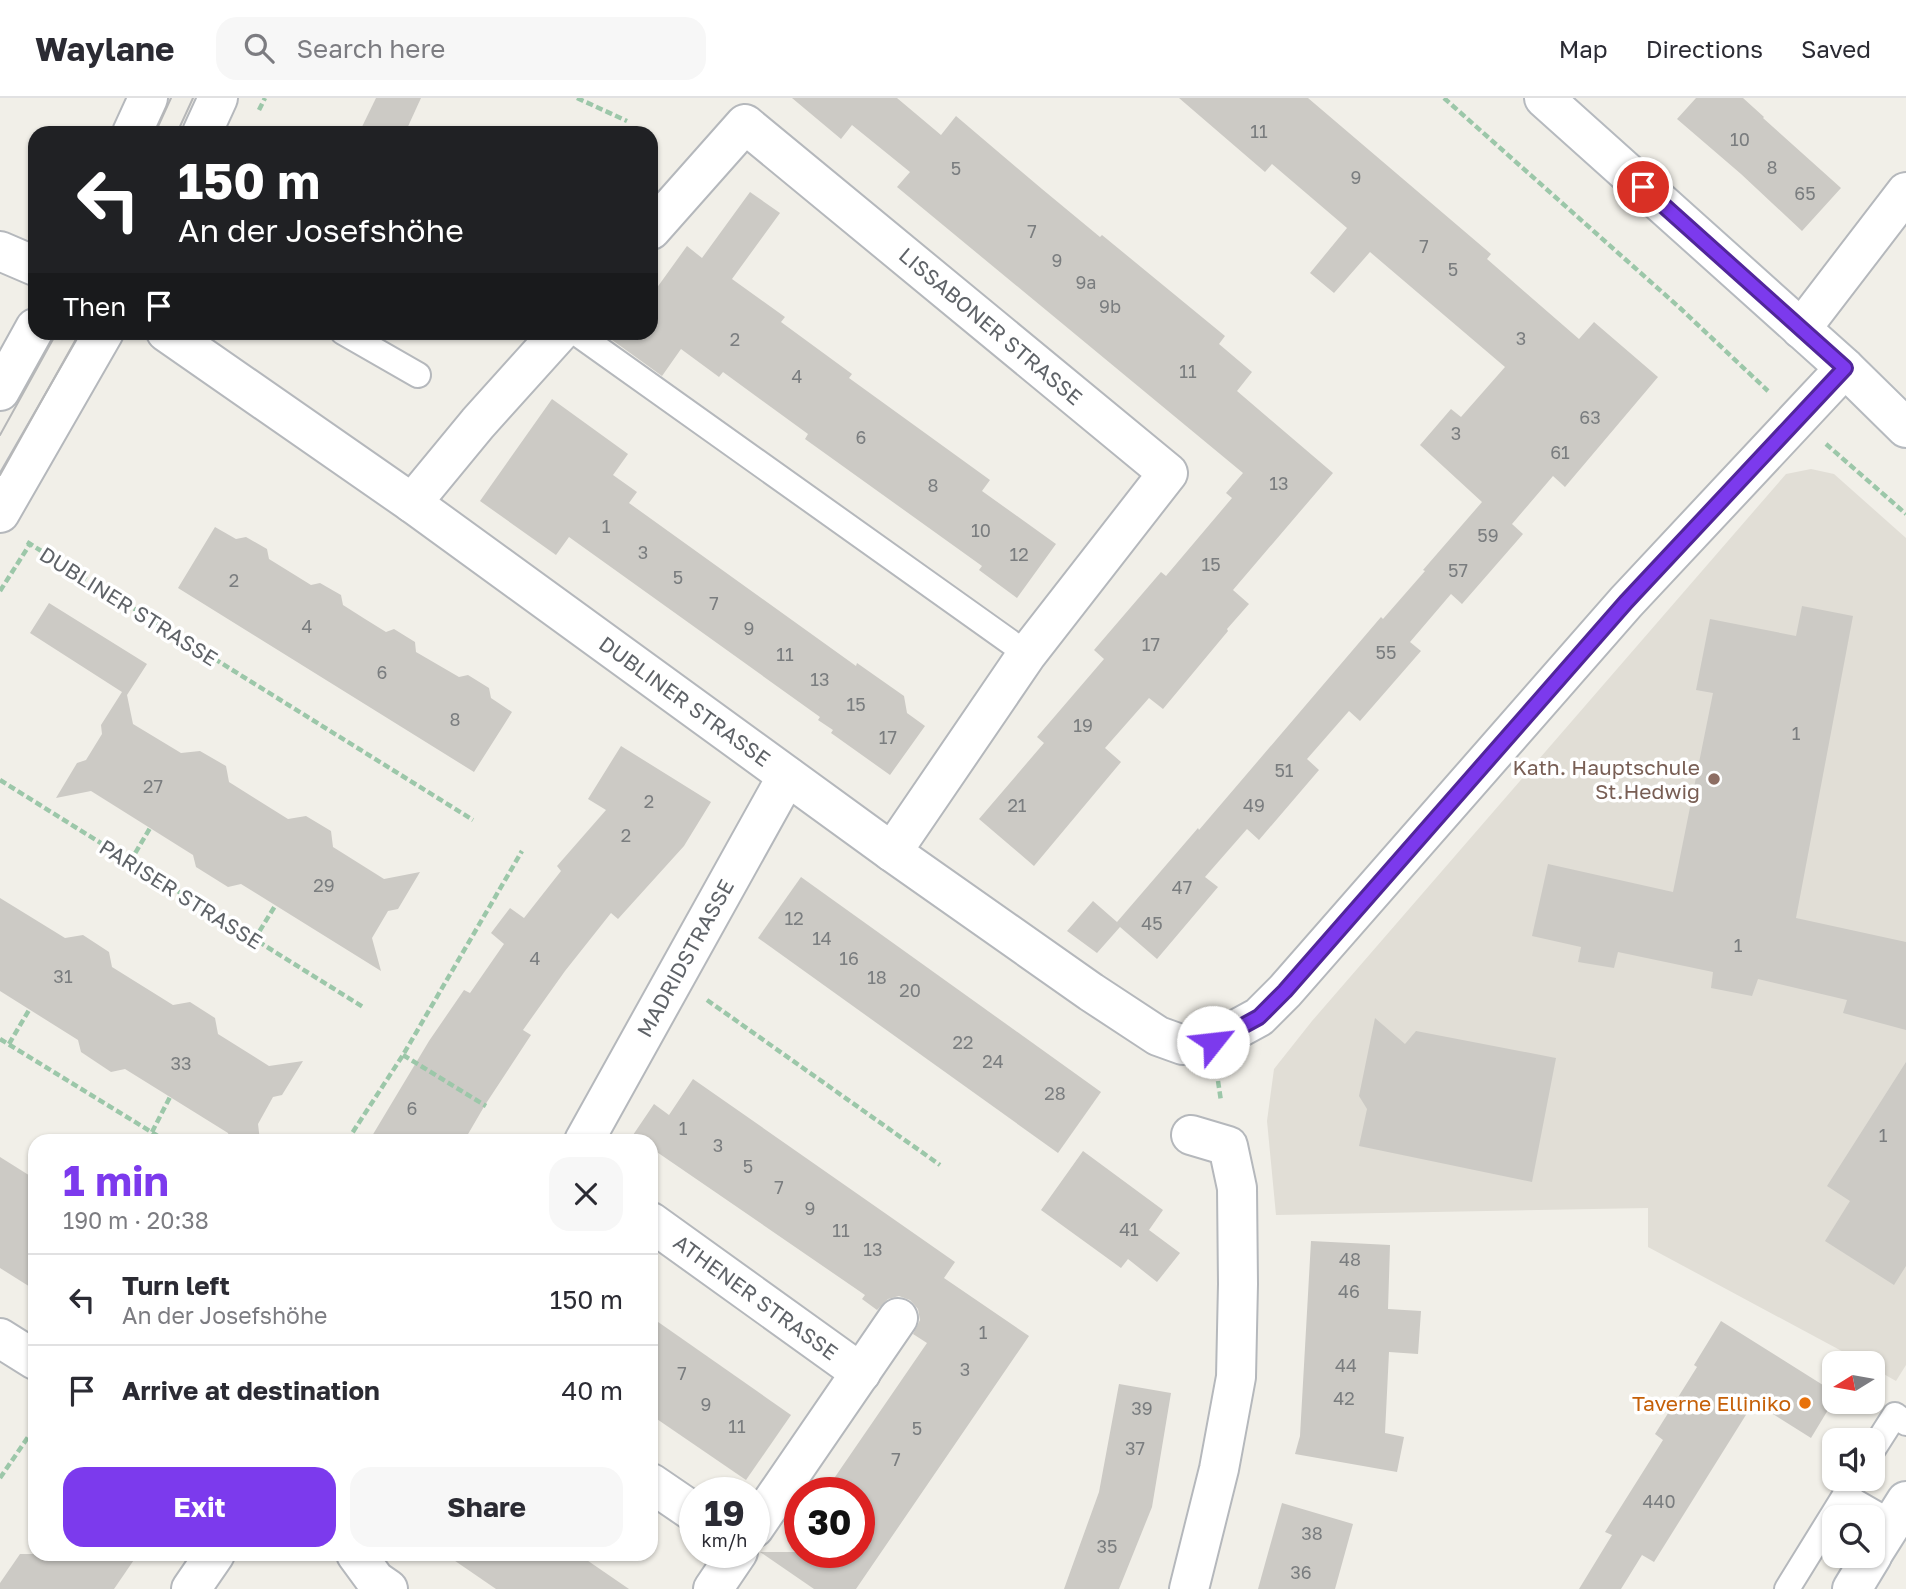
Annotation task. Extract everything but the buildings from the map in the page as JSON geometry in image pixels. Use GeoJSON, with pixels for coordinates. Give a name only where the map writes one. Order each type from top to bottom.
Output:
{"type":"FeatureCollection","features":[{"type":"Feature","properties":{"kind":"street"},"geometry":{"type":"LineString","coordinates":[[135,126],[148,98]]}},
{"type":"Feature","properties":{"kind":"street"},"geometry":{"type":"LineString","coordinates":[[205,126],[218,98]]}},
{"type":"Feature","properties":{"kind":"street"},"geometry":{"type":"LineString","coordinates":[[1544,98],[1845,368],[1906,428]]}},
{"type":"Feature","properties":{"kind":"street","name":"LISSABONER STRASSE"},"geometry":{"type":"LineString","coordinates":[[658,222],[746,124],[1168,473],[1027,654],[892,852]]}},
{"type":"Feature","properties":{"kind":"street"},"geometry":{"type":"LineString","coordinates":[[1801,329],[1906,192]]}},
{"type":"Feature","properties":{"kind":"street"},"geometry":{"type":"LineString","coordinates":[[0,251],[28,263]]}},
{"type":"Feature","properties":{"kind":"street"},"geometry":{"type":"LineString","coordinates":[[0,391],[28,340]]}},
{"type":"Feature","properties":{"kind":"street"},"geometry":{"type":"LineString","coordinates":[[10,525],[100,340]]}},
{"type":"Feature","properties":{"kind":"street","name":"DUBLINER STRASSE"},"geometry":{"type":"LineString","coordinates":[[178,340],[412,503],[892,852],[1091,992],[1158,1037],[1184,1045],[1213,1042]]}},
{"type":"Feature","properties":{"kind":"street"},"geometry":{"type":"LineString","coordinates":[[412,503],[478,423],[553,340]]}},
{"type":"Feature","properties":{"kind":"street"},"geometry":{"type":"LineString","coordinates":[[1213,1042],[1259,1017],[1285,991],[1626,602],[1845,368]]}},
{"type":"Feature","properties":{"kind":"street","name":"MADRIDSTRASSE"},"geometry":{"type":"LineString","coordinates":[[588,1134],[787,776]]}},
{"type":"Feature","properties":{"kind":"street"},"geometry":{"type":"LineString","coordinates":[[1189,1589],[1219,1469],[1236,1377],[1238,1284],[1237,1188],[1228,1146],[1191,1135]]}},
{"type":"Feature","properties":{"kind":"street","name":"ATHENER STRASSE"},"geometry":{"type":"LineString","coordinates":[[658,1227],[860,1373]]}},
{"type":"Feature","properties":{"kind":"street"},"geometry":{"type":"LineString","coordinates":[[770,1505],[898,1318]]}},
{"type":"Feature","properties":{"kind":"street"},"geometry":{"type":"LineString","coordinates":[[0,1338],[28,1356]]}},
{"type":"Feature","properties":{"kind":"street"},"geometry":{"type":"LineString","coordinates":[[658,1488],[679,1502]]}},
{"type":"Feature","properties":{"kind":"street"},"geometry":{"type":"LineString","coordinates":[[1885,1534],[1899,1512]]}},
{"type":"Feature","properties":{"kind":"street"},"geometry":{"type":"LineString","coordinates":[[191,1589],[210,1561]]}},
{"type":"Feature","properties":{"kind":"street"},"geometry":{"type":"LineString","coordinates":[[361,1561],[374,1580],[388,1589]]}},
{"type":"Feature","properties":{"kind":"street"},"geometry":{"type":"LineString","coordinates":[[713,1589],[727,1568]]}},
{"type":"Feature","properties":{"kind":"street"},"geometry":{"type":"LineString","coordinates":[[1852,1589],[1864,1568]]}},
{"type":"Feature","properties":{"kind":"lane"},"geometry":{"type":"LineString","coordinates":[[357,340],[418,375]]}},
{"type":"Feature","properties":{"kind":"lane"},"geometry":{"type":"LineString","coordinates":[[586,340],[1027,654]]}},
{"type":"Feature","properties":{"kind":"lane"},"geometry":{"type":"LineString","coordinates":[[1885,1431],[1895,1415],[1906,1423]]}},
{"type":"Feature","properties":{"kind":"lane"},"geometry":{"type":"LineString","coordinates":[[1787,1589],[1848,1491]]}},
{"type":"Feature","properties":{"kind":"lane"},"geometry":{"type":"LineString","coordinates":[[1858,1491],[1899,1512]]}},
{"type":"Feature","properties":{"kind":"path"},"geometry":{"type":"LineString","coordinates":[[577,98],[627,121]]}},
{"type":"Feature","properties":{"kind":"path"},"geometry":{"type":"LineString","coordinates":[[1444,98],[1680,307],[1797,418],[1906,514]]}},
{"type":"Feature","properties":{"kind":"path","name":"DUBLINER STRASSE"},"geometry":{"type":"LineString","coordinates":[[10,525],[473,820]]}},
{"type":"Feature","properties":{"kind":"path","name":"PARISER STRASSE"},"geometry":{"type":"LineString","coordinates":[[0,780],[363,1007]]}},
{"type":"Feature","properties":{"kind":"path"},"geometry":{"type":"LineString","coordinates":[[130,862],[150,828]]}},
{"type":"Feature","properties":{"kind":"path"},"geometry":{"type":"LineString","coordinates":[[352,1134],[403,1055],[522,851]]}},
{"type":"Feature","properties":{"kind":"path"},"geometry":{"type":"LineString","coordinates":[[254,940],[275,905]]}},
{"type":"Feature","properties":{"kind":"path"},"geometry":{"type":"LineString","coordinates":[[674,978],[940,1165]]}},
{"type":"Feature","properties":{"kind":"path"},"geometry":{"type":"LineString","coordinates":[[9,1044],[29,1010]]}},
{"type":"Feature","properties":{"kind":"path"},"geometry":{"type":"LineString","coordinates":[[0,1039],[155,1134]]}},
{"type":"Feature","properties":{"kind":"path"},"geometry":{"type":"LineString","coordinates":[[1213,1042],[1228,1146]]}},
{"type":"Feature","properties":{"kind":"path"},"geometry":{"type":"LineString","coordinates":[[403,1055],[486,1106]]}},
{"type":"Feature","properties":{"kind":"path"},"geometry":{"type":"LineString","coordinates":[[152,1132],[170,1097]]}},
{"type":"Feature","properties":{"kind":"path"},"geometry":{"type":"LineString","coordinates":[[0,1478],[28,1437]]}},
{"type":"Feature","properties":{"kind":"shaded area","name":"Kath. Hauptschule St.Hedwig"},"geometry":{"type":"Polygon","coordinates":[[[1811,469],[1834,474],[1906,538],[1906,1365],[1896,1381],[1885,1375],[1885,1351],[1842,1351],[1648,1247],[1648,1208],[1276,1215],[1267,1121],[1274,1069],[1312,1021],[1786,474],[1811,469]]]}},
{"type":"Feature","properties":{"kind":"tram line"},"geometry":{"type":"LineString","coordinates":[[158,126],[171,98]]}},
{"type":"Feature","properties":{"kind":"tram line"},"geometry":{"type":"LineString","coordinates":[[180,126],[193,98]]}},
{"type":"Feature","properties":{"kind":"tram line"},"geometry":{"type":"LineString","coordinates":[[0,435],[53,340]]}},
{"type":"Feature","properties":{"kind":"tram line"},"geometry":{"type":"LineString","coordinates":[[0,475],[76,340]]}},
{"type":"Feature","properties":{"kind":"place","name":"Kath. Hauptschule St.Hedwig"},"geometry":{"type":"Point","coordinates":[1714,779]}},
{"type":"Feature","properties":{"kind":"place","name":"Taverne Elliniko"},"geometry":{"type":"Point","coordinates":[1805,1403]}},
{"type":"Feature","properties":{"kind":"route"},"geometry":{"type":"LineString","coordinates":[[1213,1042],[1259,1017],[1285,991],[1626,602],[1845,368],[1643,187]]}}]}
